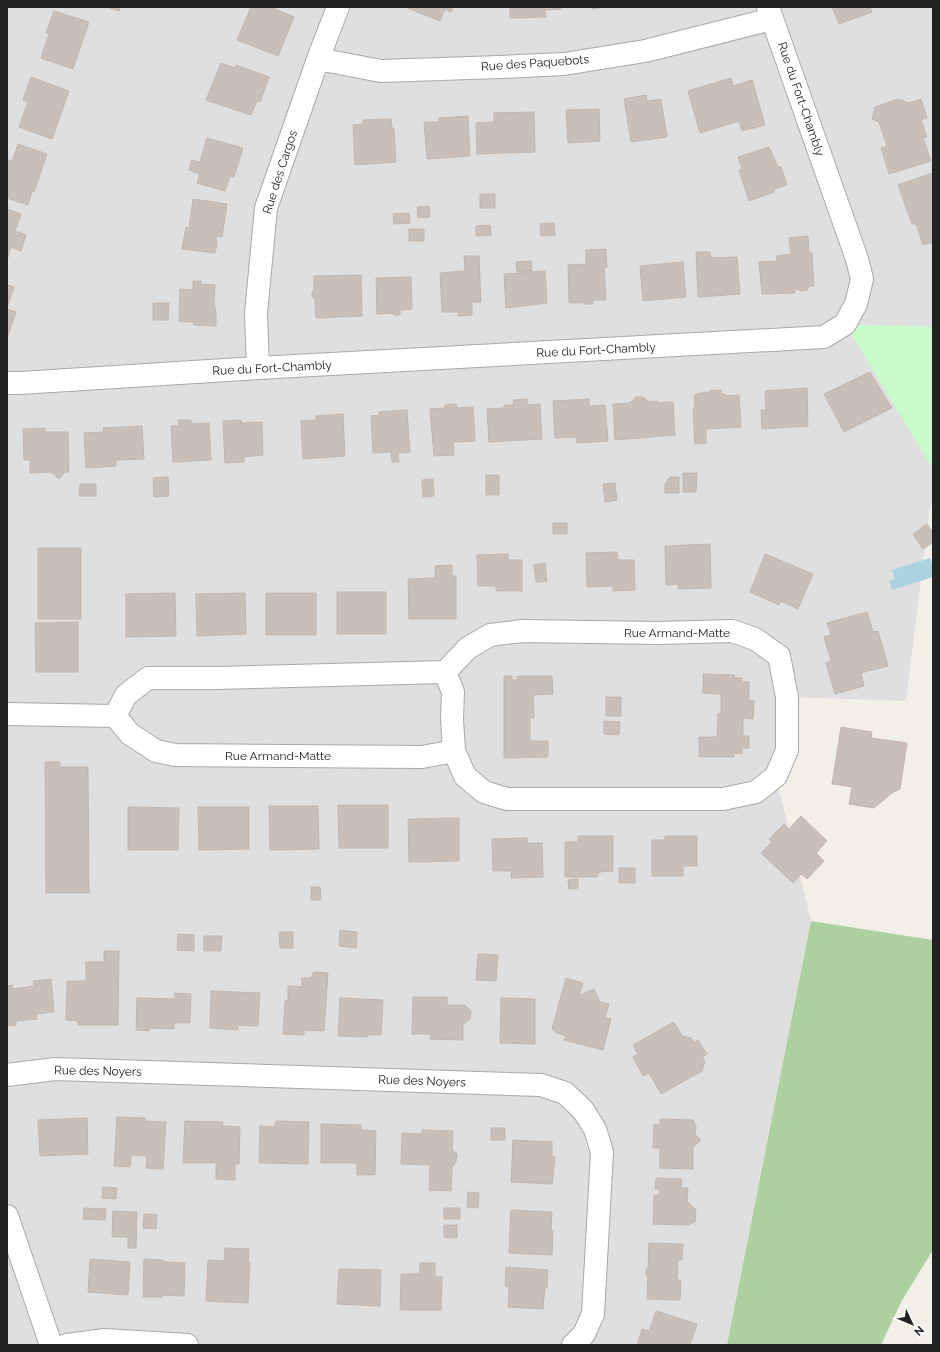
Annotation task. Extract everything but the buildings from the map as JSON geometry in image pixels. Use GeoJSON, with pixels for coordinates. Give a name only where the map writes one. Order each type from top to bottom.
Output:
{"type":"FeatureCollection","features":[{"type":"Feature","properties":{"kind":"street","name":"Rue des Cargos"},"geometry":{"type":"LineString","coordinates":[[258,368],[256,313],[266,208],[318,59],[338,7]]}},
{"type":"Feature","properties":{"kind":"street","name":"Rue des Paquebots"},"geometry":{"type":"LineString","coordinates":[[318,59],[381,71],[564,64],[645,51],[770,13]]}},
{"type":"Feature","properties":{"kind":"street","name":"Rue du Fort-Chambly"},"geometry":{"type":"LineString","coordinates":[[7,383],[20,384],[258,368],[824,337],[845,324],[856,304],[862,279],[857,259],[770,13]]}},
{"type":"Feature","properties":{"kind":"street","name":"Rue Armand-Matte"},"geometry":{"type":"LineString","coordinates":[[522,631],[659,633],[732,631],[755,639],[779,656],[787,697],[787,750],[776,776],[756,792],[723,799],[507,799],[484,792],[465,776],[454,752],[452,719],[453,692],[444,672],[468,648],[490,635],[522,631]]}},
{"type":"Feature","properties":{"kind":"street"},"geometry":{"type":"LineString","coordinates":[[7,714],[115,716],[126,695],[148,678],[218,678],[444,672]]}},
{"type":"Feature","properties":{"kind":"street","name":"Rue Armand-Matte"},"geometry":{"type":"LineString","coordinates":[[115,716],[130,734],[156,751],[175,755],[422,757],[454,752]]}},
{"type":"Feature","properties":{"kind":"street","name":"Rue des Noyers"},"geometry":{"type":"LineString","coordinates":[[7,1075],[55,1069],[541,1085],[565,1093],[583,1110],[595,1129],[602,1152],[593,1314],[584,1334],[573,1345]]}},
{"type":"Feature","properties":{"kind":"street"},"geometry":{"type":"LineString","coordinates":[[7,1216],[51,1345]]}},
{"type":"Feature","properties":{"kind":"street"},"geometry":{"type":"LineString","coordinates":[[67,1345],[105,1340],[187,1345]]}},
{"type":"Feature","properties":{"kind":"shaded area"},"geometry":{"type":"Polygon","coordinates":[[[7,7],[933,7],[933,505],[930,506],[906,701],[787,697],[776,776],[811,921],[727,1345],[7,1345],[7,7]]]}},
{"type":"Feature","properties":{"kind":"green space"},"geometry":{"type":"Polygon","coordinates":[[[845,324],[933,327],[933,469],[845,324]]]}},
{"type":"Feature","properties":{"kind":"green space"},"geometry":{"type":"Polygon","coordinates":[[[811,921],[933,940],[933,1250],[901,1302],[881,1345],[727,1345],[811,921]]]}},
{"type":"Feature","properties":{"kind":"water"},"geometry":{"type":"Polygon","coordinates":[[[930,558],[933,567],[933,577],[892,590],[889,581],[895,579],[892,570],[930,558]]]}}]}
